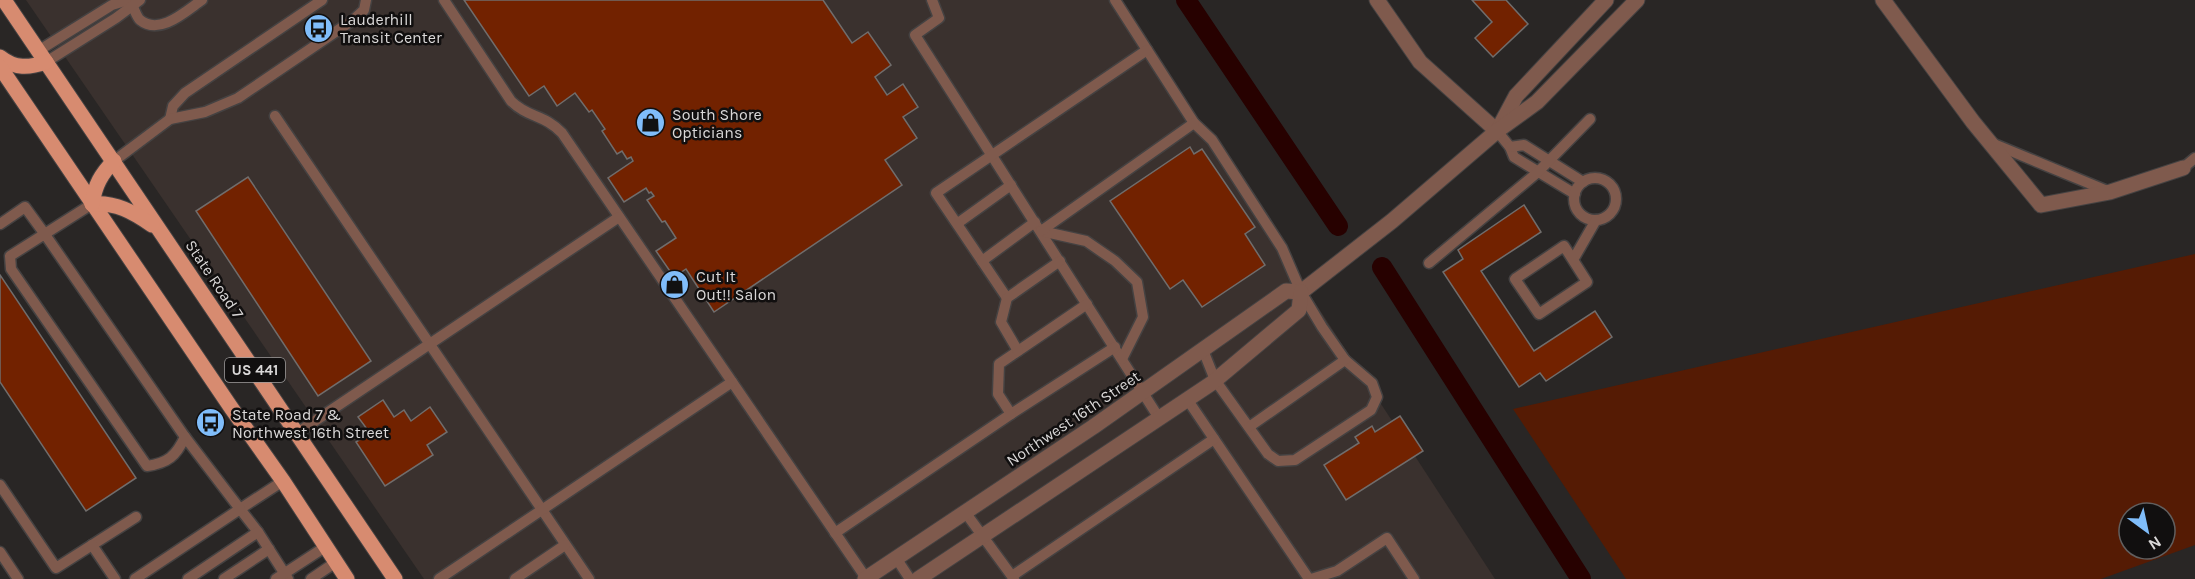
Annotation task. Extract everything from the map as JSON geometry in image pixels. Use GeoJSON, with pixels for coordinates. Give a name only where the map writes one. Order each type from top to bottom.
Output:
{"type":"FeatureCollection","features":[{"type":"Feature","properties":{"kind":"main road","name":"State Road 7"},"geometry":{"type":"LineString","coordinates":[[4,0],[395,579]]}},
{"type":"Feature","properties":{"kind":"main road"},"geometry":{"type":"LineString","coordinates":[[0,57],[18,66],[29,68],[42,56]]}},
{"type":"Feature","properties":{"kind":"main road","name":"US 441"},"geometry":{"type":"LineString","coordinates":[[0,67],[283,481],[347,579]]}},
{"type":"Feature","properties":{"kind":"main road"},"geometry":{"type":"LineString","coordinates":[[114,161],[103,172],[94,188],[92,204],[106,203],[121,206],[160,231]]}},
{"type":"Feature","properties":{"kind":"street"},"geometry":{"type":"LineString","coordinates":[[1377,0],[1420,62],[1497,131]]}},
{"type":"Feature","properties":{"kind":"street","name":"Northwest 16th Street"},"geometry":{"type":"LineString","coordinates":[[1497,131],[1516,96],[1606,0]]}},
{"type":"Feature","properties":{"kind":"street","name":"Northwest 16th Street"},"geometry":{"type":"LineString","coordinates":[[866,579],[1143,392],[1286,291],[1301,292],[1392,221],[1497,131],[1537,102],[1637,0]]}},
{"type":"Feature","properties":{"kind":"street"},"geometry":{"type":"LineString","coordinates":[[1882,0],[1973,122],[2041,205],[2110,192],[2183,168]]}},
{"type":"Feature","properties":{"kind":"street","name":"Northwest 16th Street"},"geometry":{"type":"LineString","coordinates":[[918,579],[1215,380],[1299,310],[1301,292]]}},
{"type":"Feature","properties":{"kind":"lane"},"geometry":{"type":"LineString","coordinates":[[42,56],[133,2],[140,20],[153,25],[170,22],[202,0]]}},
{"type":"Feature","properties":{"kind":"lane"},"geometry":{"type":"LineString","coordinates":[[170,119],[173,106],[185,93],[322,0]]}},
{"type":"Feature","properties":{"kind":"lane"},"geometry":{"type":"LineString","coordinates":[[114,161],[170,119],[205,112],[238,98],[353,20],[363,10],[366,0]]}},
{"type":"Feature","properties":{"kind":"lane"},"geometry":{"type":"LineString","coordinates":[[444,0],[511,101],[521,111],[552,123],[562,133],[866,579]]}},
{"type":"Feature","properties":{"kind":"lane"},"geometry":{"type":"LineString","coordinates":[[932,0],[939,18],[915,35],[1159,418]]}},
{"type":"Feature","properties":{"kind":"lane"},"geometry":{"type":"LineString","coordinates":[[1115,0],[1194,123],[1212,140],[1282,248],[1301,292],[1345,360],[1372,383],[1377,397],[1371,410],[1295,460],[1278,462],[1268,454],[1215,380],[1203,350]]}},
{"type":"Feature","properties":{"kind":"lane"},"geometry":{"type":"LineString","coordinates":[[1007,298],[936,193],[1147,50]]}},
{"type":"Feature","properties":{"kind":"lane"},"geometry":{"type":"LineString","coordinates":[[275,116],[588,579]]}},
{"type":"Feature","properties":{"kind":"lane"},"geometry":{"type":"LineString","coordinates":[[1429,263],[1538,172],[1590,119]]}},
{"type":"Feature","properties":{"kind":"lane"},"geometry":{"type":"LineString","coordinates":[[982,261],[1194,123]]}},
{"type":"Feature","properties":{"kind":"lane"},"geometry":{"type":"LineString","coordinates":[[1497,131],[1510,147],[1514,157],[1575,194]]}},
{"type":"Feature","properties":{"kind":"lane"},"geometry":{"type":"LineString","coordinates":[[1992,144],[2110,192]]}},
{"type":"Feature","properties":{"kind":"lane"},"geometry":{"type":"LineString","coordinates":[[1510,147],[1524,146],[1583,182]]}},
{"type":"Feature","properties":{"kind":"lane"},"geometry":{"type":"LineString","coordinates":[[2183,168],[2195,158]]}},
{"type":"Feature","properties":{"kind":"lane"},"geometry":{"type":"LineString","coordinates":[[1597,178],[1609,183],[1614,189],[1616,202],[1614,209],[1609,215],[1596,220],[1588,219],[1576,209],[1575,194],[1583,182],[1597,178]]}},
{"type":"Feature","properties":{"kind":"lane"},"geometry":{"type":"LineString","coordinates":[[958,223],[1011,185]]}},
{"type":"Feature","properties":{"kind":"lane"},"geometry":{"type":"LineString","coordinates":[[92,204],[10,256],[11,269],[147,466],[161,464],[178,452],[184,437]]}},
{"type":"Feature","properties":{"kind":"lane"},"geometry":{"type":"LineString","coordinates":[[0,224],[25,207],[184,437],[258,532],[282,577],[325,547]]}},
{"type":"Feature","properties":{"kind":"lane"},"geometry":{"type":"LineString","coordinates":[[297,433],[619,217]]}},
{"type":"Feature","properties":{"kind":"lane"},"geometry":{"type":"LineString","coordinates":[[1573,260],[1596,220]]}},
{"type":"Feature","properties":{"kind":"lane"},"geometry":{"type":"LineString","coordinates":[[1038,226],[1086,241],[1115,261],[1137,282],[1143,318],[1122,359]]}},
{"type":"Feature","properties":{"kind":"lane"},"geometry":{"type":"LineString","coordinates":[[1564,246],[1573,260],[1587,282],[1539,314],[1515,279],[1564,246]]}},
{"type":"Feature","properties":{"kind":"lane"},"geometry":{"type":"LineString","coordinates":[[1018,351],[1001,322],[1007,298],[1060,261]]}},
{"type":"Feature","properties":{"kind":"lane"},"geometry":{"type":"LineString","coordinates":[[1011,414],[999,394],[999,364],[1087,304]]}},
{"type":"Feature","properties":{"kind":"lane"},"geometry":{"type":"LineString","coordinates":[[835,533],[1115,346]]}},
{"type":"Feature","properties":{"kind":"lane"},"geometry":{"type":"LineString","coordinates":[[1249,428],[1345,360]]}},
{"type":"Feature","properties":{"kind":"lane"},"geometry":{"type":"LineString","coordinates":[[439,579],[732,382]]}},
{"type":"Feature","properties":{"kind":"lane"},"geometry":{"type":"LineString","coordinates":[[1187,399],[1310,579],[1340,575],[1387,538],[1414,579]]}},
{"type":"Feature","properties":{"kind":"lane"},"geometry":{"type":"LineString","coordinates":[[965,512],[1013,578],[1214,439]]}},
{"type":"Feature","properties":{"kind":"lane"},"geometry":{"type":"LineString","coordinates":[[135,579],[283,481]]}},
{"type":"Feature","properties":{"kind":"lane"},"geometry":{"type":"LineString","coordinates":[[0,485],[56,568],[136,517]]}},
{"type":"Feature","properties":{"kind":"lane"},"geometry":{"type":"LineString","coordinates":[[188,579],[258,532]]}},
{"type":"Feature","properties":{"kind":"lane"},"geometry":{"type":"LineString","coordinates":[[93,545],[116,579]]}},
{"type":"Feature","properties":{"kind":"lane"},"geometry":{"type":"LineString","coordinates":[[515,579],[565,545]]}},
{"type":"Feature","properties":{"kind":"lane"},"geometry":{"type":"LineString","coordinates":[[224,579],[269,549]]}},
{"type":"Feature","properties":{"kind":"lane"},"geometry":{"type":"LineString","coordinates":[[0,552],[18,579]]}},
{"type":"Feature","properties":{"kind":"lane"},"geometry":{"type":"LineString","coordinates":[[896,558],[910,579]]}},
{"type":"Feature","properties":{"kind":"lane"},"geometry":{"type":"LineString","coordinates":[[311,579],[336,562]]}},
{"type":"Feature","properties":{"kind":"shaded area"},"geometry":{"type":"Polygon","coordinates":[[[26,0],[1118,0],[1495,579],[424,579],[26,0]]]}},
{"type":"Feature","properties":{"kind":"shaded area"},"geometry":{"type":"Polygon","coordinates":[[[2195,254],[2195,545],[2177,552],[2177,501],[2117,501],[2117,561],[2151,561],[2101,579],[1626,579],[1513,409],[2195,254]]]}},
{"type":"Feature","properties":{"kind":"building"},"geometry":{"type":"Polygon","coordinates":[[[464,0],[823,0],[852,43],[868,32],[891,65],[875,77],[887,95],[903,84],[918,107],[903,117],[917,138],[885,160],[902,185],[714,312],[686,269],[674,277],[656,251],[676,238],[647,200],[654,196],[651,192],[649,193],[646,188],[624,202],[608,178],[633,161],[631,157],[627,159],[622,151],[617,154],[602,131],[605,129],[592,110],[589,112],[575,93],[557,106],[544,86],[529,96],[464,0]]]}},
{"type":"Feature","properties":{"kind":"building"},"geometry":{"type":"Polygon","coordinates":[[[1472,0],[1506,0],[1528,24],[1493,57],[1475,38],[1492,22],[1472,0]]]}},
{"type":"Feature","properties":{"kind":"building"},"geometry":{"type":"Polygon","coordinates":[[[1190,147],[1194,154],[1202,149],[1255,227],[1245,234],[1265,265],[1202,307],[1183,280],[1170,289],[1110,201],[1190,147]]]}},
{"type":"Feature","properties":{"kind":"building"},"geometry":{"type":"Polygon","coordinates":[[[248,177],[371,361],[318,396],[196,211],[248,177]]]}},
{"type":"Feature","properties":{"kind":"building"},"geometry":{"type":"Polygon","coordinates":[[[1524,205],[1541,232],[1481,271],[1534,351],[1595,311],[1612,337],[1546,381],[1540,373],[1519,387],[1443,272],[1463,259],[1458,250],[1524,205]]]}},
{"type":"Feature","properties":{"kind":"building"},"geometry":{"type":"Polygon","coordinates":[[[0,275],[136,478],[86,511],[0,382],[0,275]]]}},
{"type":"Feature","properties":{"kind":"building"},"geometry":{"type":"Polygon","coordinates":[[[383,400],[394,417],[404,410],[411,421],[430,407],[447,432],[427,445],[433,455],[385,486],[356,442],[370,433],[358,417],[383,400]]]}},
{"type":"Feature","properties":{"kind":"building"},"geometry":{"type":"Polygon","coordinates":[[[1400,416],[1423,451],[1346,500],[1324,465],[1359,443],[1355,437],[1372,426],[1375,432],[1400,416]]]}},
{"type":"Feature","properties":{"kind":"waterway"},"geometry":{"type":"LineString","coordinates":[[1186,0],[1338,226]]}},
{"type":"Feature","properties":{"kind":"waterway"},"geometry":{"type":"LineString","coordinates":[[1382,267],[1581,579]]}},
{"type":"Feature","properties":{"kind":"place","name":"Lauderhill Transit Center"},"geometry":{"type":"Point","coordinates":[319,28]}},
{"type":"Feature","properties":{"kind":"place","name":"South Shore Opticians"},"geometry":{"type":"Point","coordinates":[651,123]}},
{"type":"Feature","properties":{"kind":"place","name":"Cut It Out!! Salon"},"geometry":{"type":"Point","coordinates":[675,285]}},
{"type":"Feature","properties":{"kind":"place","name":"State Road 7 & Northwest 16th Street"},"geometry":{"type":"Point","coordinates":[211,423]}}]}
